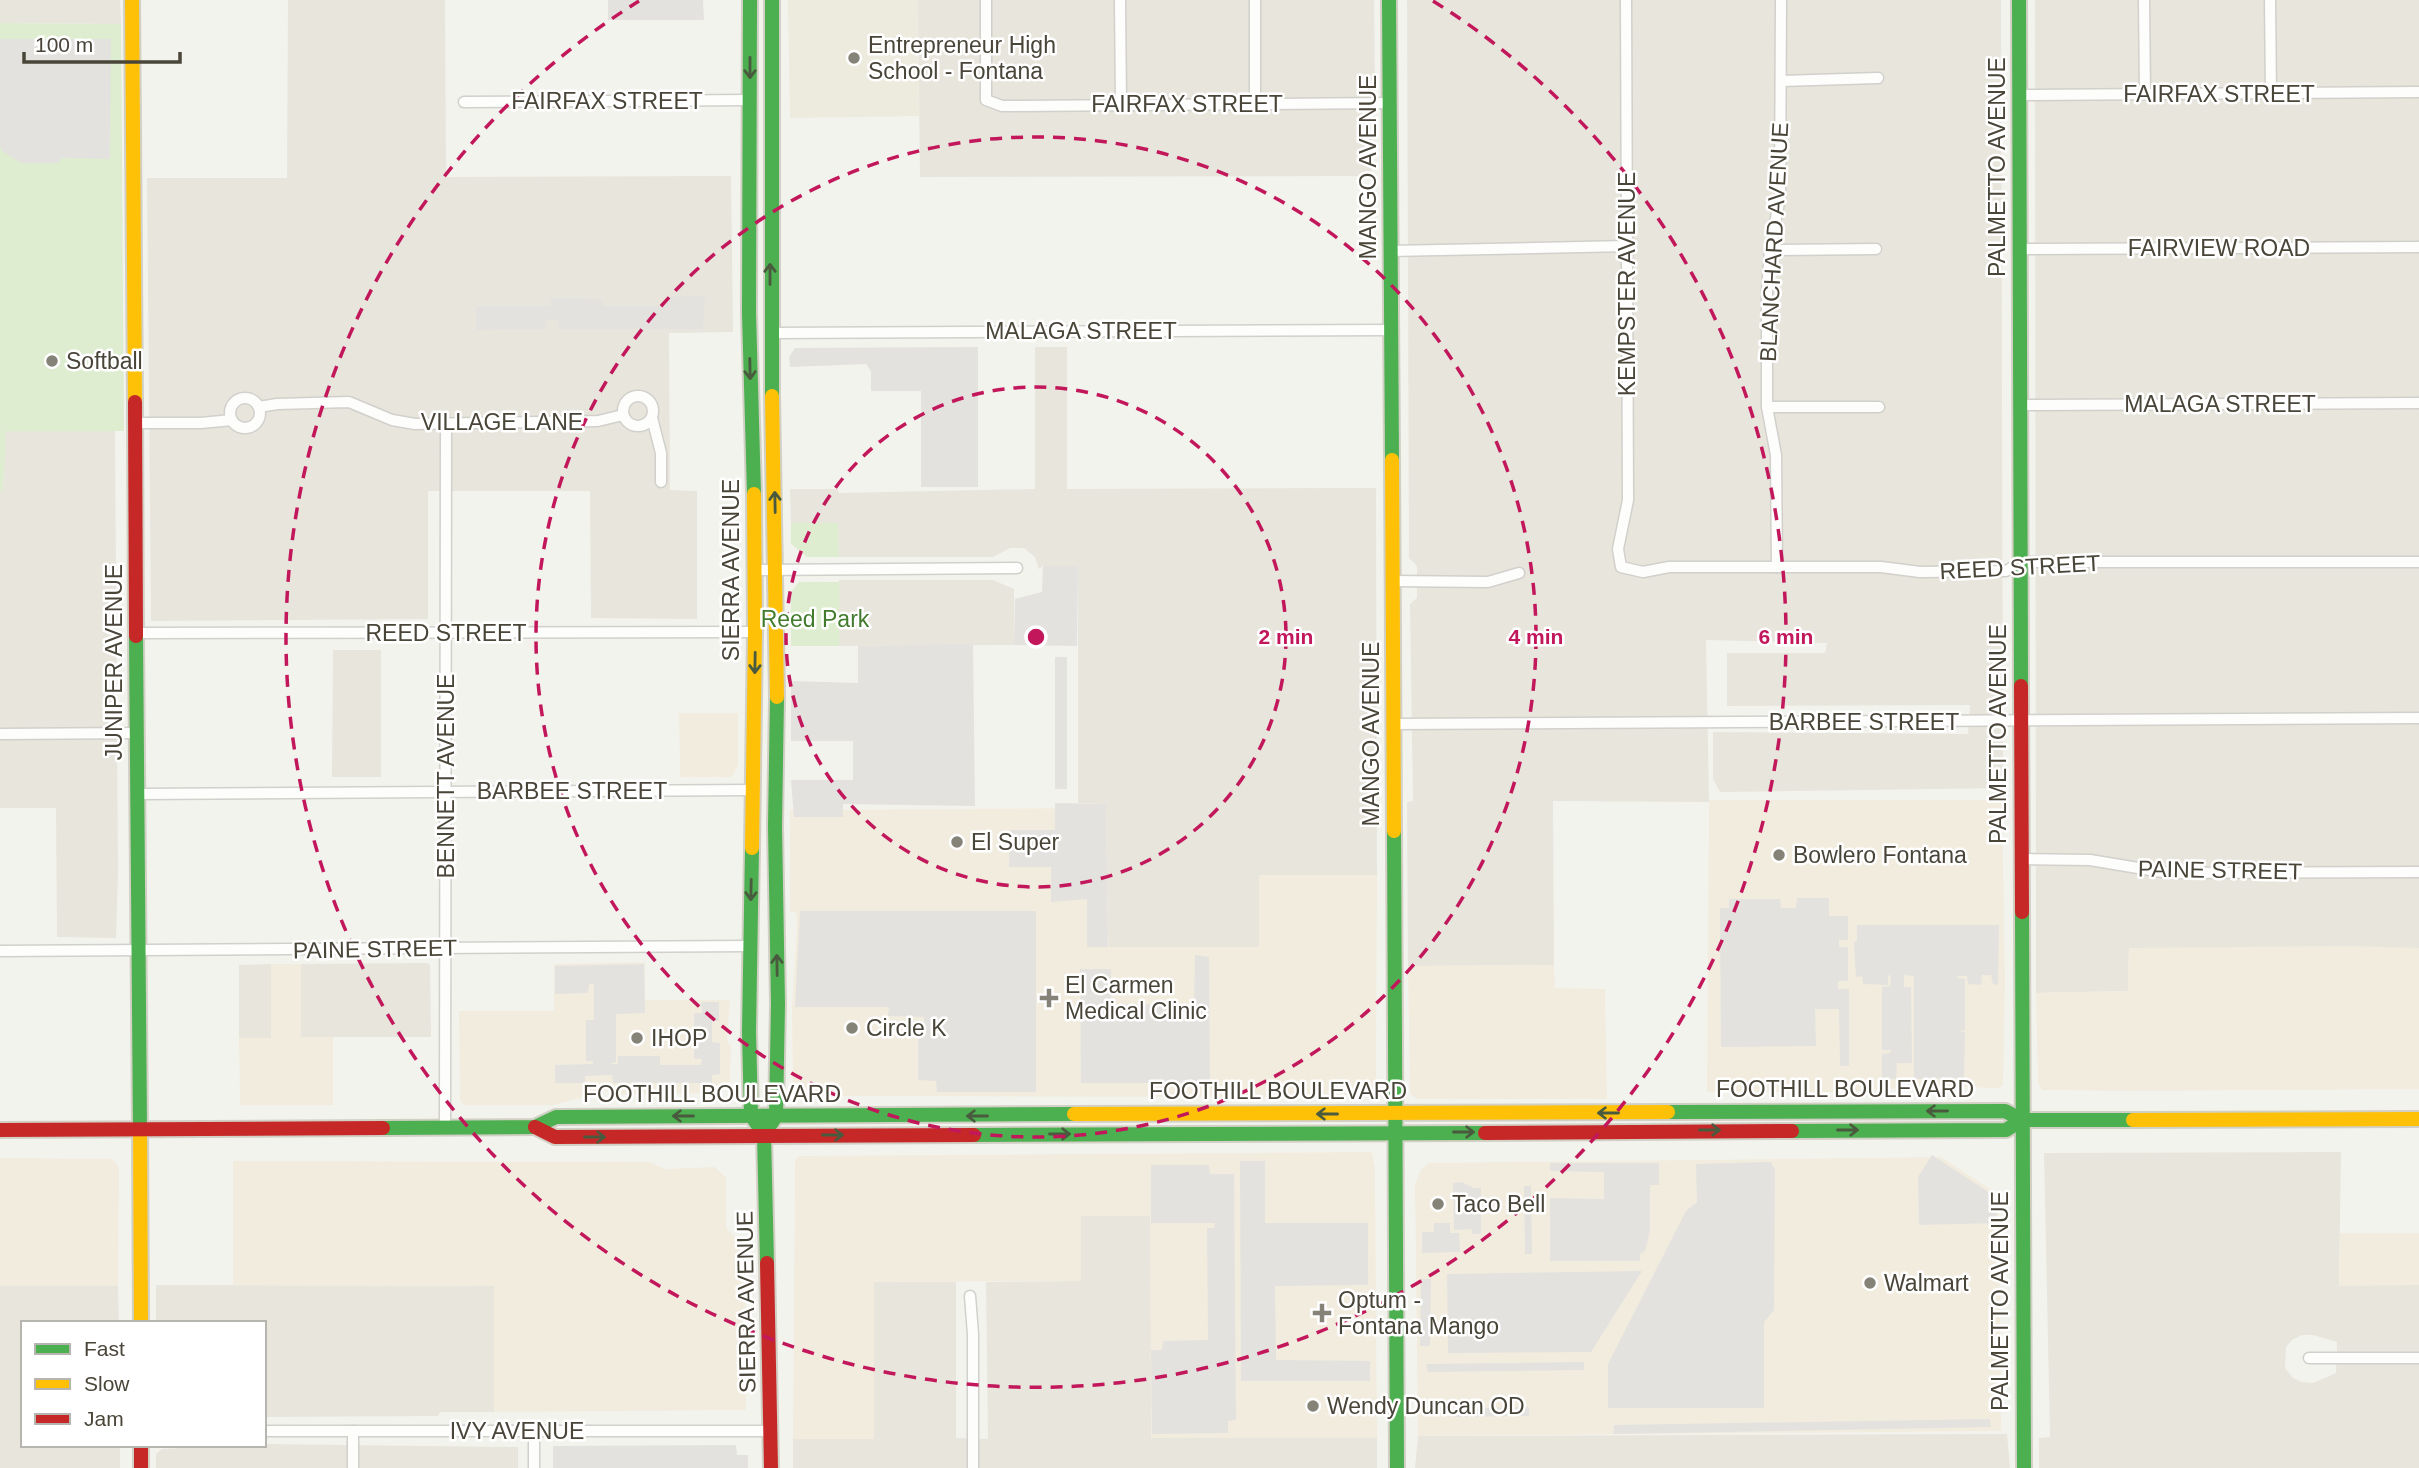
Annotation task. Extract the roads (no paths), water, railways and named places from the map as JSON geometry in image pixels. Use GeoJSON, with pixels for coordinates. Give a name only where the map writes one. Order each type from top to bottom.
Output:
{"type":"FeatureCollection","features":[{"type":"Feature","properties":{"kind":"main road","name":"JUNIPER AVENUE"},"geometry":{"type":"LineString","coordinates":[[132,0],[141,1321]]}},
{"type":"Feature","properties":{"kind":"main road","name":"SIERRA AVENUE"},"geometry":{"type":"LineString","coordinates":[[750,0],[749,313],[755,632],[750,946],[751,1115]]}},
{"type":"Feature","properties":{"kind":"main road","name":"SIERRA AVENUE"},"geometry":{"type":"LineString","coordinates":[[772,0],[770,333],[777,742],[776,1116]]}},
{"type":"Feature","properties":{"kind":"main road","name":"MANGO AVENUE"},"geometry":{"type":"LineString","coordinates":[[1390,0],[1397,1468]]}},
{"type":"Feature","properties":{"kind":"main road","name":"PALMETTO AVENUE"},"geometry":{"type":"LineString","coordinates":[[2019,0],[2024,1468]]}},
{"type":"Feature","properties":{"kind":"main road","name":"FOOTHILL BOULEVARD"},"geometry":{"type":"LineString","coordinates":[[0,1130],[535,1127],[556,1117],[751,1115],[2005,1111],[2022,1120],[2419,1119]]}},
{"type":"Feature","properties":{"kind":"main road"},"geometry":{"type":"LineString","coordinates":[[1676,1112],[1676,1130]]}},
{"type":"Feature","properties":{"kind":"main road"},"geometry":{"type":"LineString","coordinates":[[751,1115],[764,1135],[776,1116]]}},
{"type":"Feature","properties":{"kind":"main road","name":"FOOTHILL BOULEVARD"},"geometry":{"type":"LineString","coordinates":[[535,1127],[555,1137],[2006,1130],[2022,1120]]}},
{"type":"Feature","properties":{"kind":"main road","name":"SIERRA AVENUE"},"geometry":{"type":"LineString","coordinates":[[764,1135],[771,1468]]}},
{"type":"Feature","properties":{"kind":"main road"},"geometry":{"type":"LineString","coordinates":[[141,1447],[141,1468]]}},
{"type":"Feature","properties":{"kind":"street","name":"FAIRFAX STREET"},"geometry":{"type":"LineString","coordinates":[[986,0],[986,100],[1002,106],[1390,103]]}},
{"type":"Feature","properties":{"kind":"street"},"geometry":{"type":"LineString","coordinates":[[1120,0],[1121,104]]}},
{"type":"Feature","properties":{"kind":"street"},"geometry":{"type":"LineString","coordinates":[[1255,0],[1255,104]]}},
{"type":"Feature","properties":{"kind":"street","name":"KEMPSTER AVENUE"},"geometry":{"type":"LineString","coordinates":[[1621,567],[1618,549],[1628,500],[1626,0]]}},
{"type":"Feature","properties":{"kind":"street","name":"BLANCHARD AVENUE"},"geometry":{"type":"LineString","coordinates":[[1777,567],[1776,455],[1767,407],[1767,292],[1770,250],[1780,197],[1781,0]]}},
{"type":"Feature","properties":{"kind":"street"},"geometry":{"type":"LineString","coordinates":[[2144,0],[2145,94]]}},
{"type":"Feature","properties":{"kind":"street"},"geometry":{"type":"LineString","coordinates":[[2270,0],[2271,93]]}},
{"type":"Feature","properties":{"kind":"street"},"geometry":{"type":"LineString","coordinates":[[1781,81],[1878,78]]}},
{"type":"Feature","properties":{"kind":"street","name":"FAIRFAX STREET"},"geometry":{"type":"LineString","coordinates":[[2019,95],[2419,92]]}},
{"type":"Feature","properties":{"kind":"street","name":"FAIRFAX STREET"},"geometry":{"type":"LineString","coordinates":[[464,102],[750,100]]}},
{"type":"Feature","properties":{"kind":"street"},"geometry":{"type":"LineString","coordinates":[[1391,251],[1627,246]]}},
{"type":"Feature","properties":{"kind":"street","name":"FAIRVIEW ROAD"},"geometry":{"type":"LineString","coordinates":[[2020,249],[2419,247]]}},
{"type":"Feature","properties":{"kind":"street"},"geometry":{"type":"LineString","coordinates":[[1770,250],[1876,249]]}},
{"type":"Feature","properties":{"kind":"street","name":"MALAGA STREET"},"geometry":{"type":"LineString","coordinates":[[770,333],[1391,330]]}},
{"type":"Feature","properties":{"kind":"street"},"geometry":{"type":"LineString","coordinates":[[652,418],[645,425],[628,423],[623,415],[626,401],[639,396],[651,404],[661,453],[661,481]]}},
{"type":"Feature","properties":{"kind":"street"},"geometry":{"type":"LineString","coordinates":[[240,399],[249,399],[258,407],[259,417],[254,425],[239,427],[232,420],[231,408],[240,399]]}},
{"type":"Feature","properties":{"kind":"street","name":"VILLAGE LANE"},"geometry":{"type":"LineString","coordinates":[[258,407],[349,402],[392,420],[415,424],[597,421],[623,415]]}},
{"type":"Feature","properties":{"kind":"street","name":"MALAGA STREET"},"geometry":{"type":"LineString","coordinates":[[2020,405],[2419,403]]}},
{"type":"Feature","properties":{"kind":"street"},"geometry":{"type":"LineString","coordinates":[[1767,407],[1879,407]]}},
{"type":"Feature","properties":{"kind":"street"},"geometry":{"type":"LineString","coordinates":[[135,423],[232,420]]}},
{"type":"Feature","properties":{"kind":"street","name":"BENNETT AVENUE"},"geometry":{"type":"LineString","coordinates":[[445,1128],[446,424]]}},
{"type":"Feature","properties":{"kind":"street","name":"REED STREET"},"geometry":{"type":"LineString","coordinates":[[1621,567],[1643,572],[1669,568],[1777,567],[1881,567],[1920,572],[2006,571],[2021,562],[2419,562]]}},
{"type":"Feature","properties":{"kind":"street"},"geometry":{"type":"LineString","coordinates":[[754,570],[1017,568]]}},
{"type":"Feature","properties":{"kind":"street"},"geometry":{"type":"LineString","coordinates":[[1393,581],[1488,582],[1519,573]]}},
{"type":"Feature","properties":{"kind":"street","name":"REED STREET"},"geometry":{"type":"LineString","coordinates":[[136,633],[755,632]]}},
{"type":"Feature","properties":{"kind":"street","name":"BARBEE STREET"},"geometry":{"type":"LineString","coordinates":[[1394,724],[2419,718]]}},
{"type":"Feature","properties":{"kind":"street"},"geometry":{"type":"LineString","coordinates":[[0,734],[137,733]]}},
{"type":"Feature","properties":{"kind":"street","name":"BARBEE STREET"},"geometry":{"type":"LineString","coordinates":[[138,794],[754,790]]}},
{"type":"Feature","properties":{"kind":"street","name":"PAINE STREET"},"geometry":{"type":"LineString","coordinates":[[2022,859],[2090,860],[2168,873],[2419,872]]}},
{"type":"Feature","properties":{"kind":"street","name":"PAINE STREET"},"geometry":{"type":"LineString","coordinates":[[0,951],[750,946]]}},
{"type":"Feature","properties":{"kind":"street"},"geometry":{"type":"LineString","coordinates":[[970,1296],[973,1334],[973,1468]]}},
{"type":"Feature","properties":{"kind":"street"},"geometry":{"type":"LineString","coordinates":[[2309,1359],[2419,1358]]}},
{"type":"Feature","properties":{"kind":"street","name":"IVY AVENUE"},"geometry":{"type":"LineString","coordinates":[[266,1431],[771,1431]]}},
{"type":"Feature","properties":{"kind":"street"},"geometry":{"type":"LineString","coordinates":[[353,1431],[353,1468]]}},
{"type":"Feature","properties":{"kind":"street"},"geometry":{"type":"LineString","coordinates":[[534,1431],[534,1468]]}},
{"type":"Feature","properties":{"kind":"place","name":"Entrepreneur High School - Fontana"},"geometry":{"type":"Point","coordinates":[854,58]}},
{"type":"Feature","properties":{"kind":"place","name":"Softball"},"geometry":{"type":"Point","coordinates":[52,361]}},
{"type":"Feature","properties":{"kind":"place","name":"El Super"},"geometry":{"type":"Point","coordinates":[957,842]}},
{"type":"Feature","properties":{"kind":"place","name":"Bowlero Fontana"},"geometry":{"type":"Point","coordinates":[1779,855]}},
{"type":"Feature","properties":{"kind":"place","name":"El Carmen Medical Clinic"},"geometry":{"type":"Point","coordinates":[1049,998]}},
{"type":"Feature","properties":{"kind":"place","name":"Circle K"},"geometry":{"type":"Point","coordinates":[852,1028]}},
{"type":"Feature","properties":{"kind":"place","name":"IHOP"},"geometry":{"type":"Point","coordinates":[637,1038]}},
{"type":"Feature","properties":{"kind":"place","name":"Taco Bell"},"geometry":{"type":"Point","coordinates":[1438,1204]}},
{"type":"Feature","properties":{"kind":"place","name":"Walmart"},"geometry":{"type":"Point","coordinates":[1870,1283]}},
{"type":"Feature","properties":{"kind":"place","name":"Optum - Fontana Mango"},"geometry":{"type":"Point","coordinates":[1322,1313]}},
{"type":"Feature","properties":{"kind":"place","name":"Wendy Duncan OD"},"geometry":{"type":"Point","coordinates":[1313,1406]}},
{"type":"Feature","properties":{"kind":"park label","name":"Reed Park"},"geometry":{"type":"Point","coordinates":[815,619]}}]}
